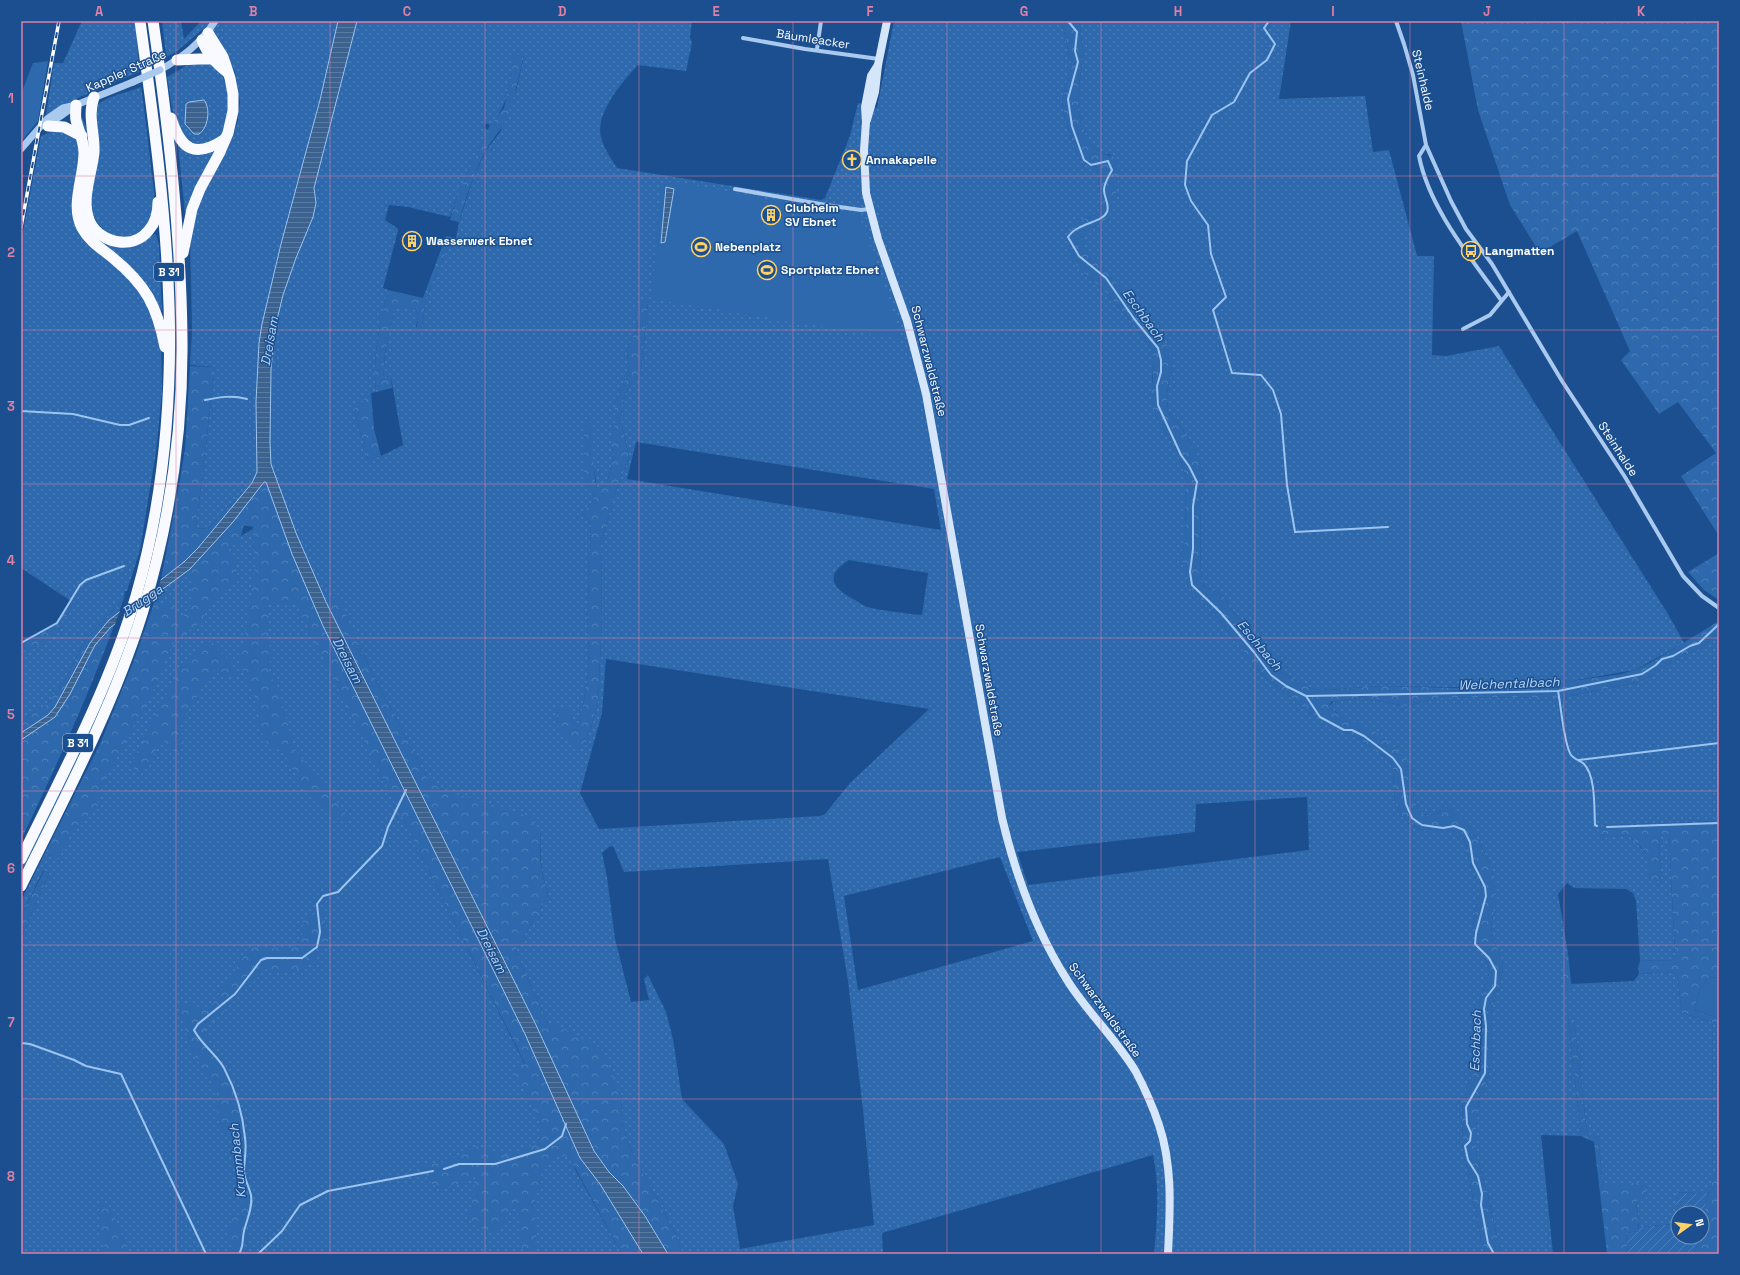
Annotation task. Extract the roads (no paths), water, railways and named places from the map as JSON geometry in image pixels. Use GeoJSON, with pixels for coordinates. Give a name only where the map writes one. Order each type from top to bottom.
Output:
{"type":"FeatureCollection","features":[{"type":"Feature","properties":{"kind":"highway","name":"B 31"},"geometry":{"type":"LineString","coordinates":[[21,859],[93,711],[126,624],[139,582],[153,523],[160,479],[170,369],[169,275],[160,175],[140,21]]}},
{"type":"Feature","properties":{"kind":"highway","name":"B 31"},"geometry":{"type":"LineString","coordinates":[[21,886],[103,716],[126,660],[142,613],[161,546],[172,477],[179,412],[182,341],[180,271],[173,181],[153,21]]}},
{"type":"Feature","properties":{"kind":"highway"},"geometry":{"type":"LineString","coordinates":[[205,36],[205,48],[213,60],[228,73]]}},
{"type":"Feature","properties":{"kind":"highway"},"geometry":{"type":"LineString","coordinates":[[180,271],[192,209],[196,197],[219,154],[225,139],[232,119],[234,102],[232,86],[223,57],[205,36]]}},
{"type":"Feature","properties":{"kind":"highway"},"geometry":{"type":"LineString","coordinates":[[177,60],[199,58],[213,60]]}},
{"type":"Feature","properties":{"kind":"highway","name":"B 31"},"geometry":{"type":"LineString","coordinates":[[162,90],[175,133],[184,145],[193,149],[208,149],[225,139]]}},
{"type":"Feature","properties":{"kind":"highway"},"geometry":{"type":"LineString","coordinates":[[94,98],[90,111],[94,152],[86,207],[93,227],[110,240],[123,242],[132,242],[146,234],[156,219],[160,175]]}},
{"type":"Feature","properties":{"kind":"highway"},"geometry":{"type":"LineString","coordinates":[[76,105],[83,112],[91,128]]}},
{"type":"Feature","properties":{"kind":"highway"},"geometry":{"type":"LineString","coordinates":[[76,105],[76,120],[82,136],[84,152],[77,206],[79,221],[90,239],[130,273],[141,285],[152,303],[160,323],[170,369]]}},
{"type":"Feature","properties":{"kind":"highway"},"geometry":{"type":"LineString","coordinates":[[44,126],[64,127],[82,136]]}},
{"type":"Feature","properties":{"kind":"main road","name":"Schwarzwaldstraße"},"geometry":{"type":"LineString","coordinates":[[888,21],[878,62],[871,76],[865,107],[866,122],[864,179],[869,209],[905,316],[926,394],[1002,818],[1014,868],[1036,924],[1051,953],[1085,1007],[1136,1072],[1150,1100],[1159,1126],[1170,1176],[1168,1254]]}},
{"type":"Feature","properties":{"kind":"street","name":"Kappler Straße"},"geometry":{"type":"LineString","coordinates":[[21,149],[44,126],[76,105],[149,75],[177,60],[205,36],[216,21]]}},
{"type":"Feature","properties":{"kind":"street"},"geometry":{"type":"LineString","coordinates":[[817,49],[821,21]]}},
{"type":"Feature","properties":{"kind":"street","name":"Steinhalde"},"geometry":{"type":"LineString","coordinates":[[1396,21],[1412,75],[1426,145],[1438,176],[1466,229],[1492,264],[1510,292],[1562,381],[1625,477],[1683,576],[1702,596],[1719,608]]}},
{"type":"Feature","properties":{"kind":"street","name":"Bäumleacker"},"geometry":{"type":"LineString","coordinates":[[743,38],[805,49],[817,49],[878,62]]}},
{"type":"Feature","properties":{"kind":"street","name":"Steinhalde"},"geometry":{"type":"LineString","coordinates":[[1426,145],[1419,156],[1423,174],[1445,219],[1501,300]]}},
{"type":"Feature","properties":{"kind":"street"},"geometry":{"type":"LineString","coordinates":[[735,189],[826,205],[861,210],[869,209]]}},
{"type":"Feature","properties":{"kind":"street"},"geometry":{"type":"LineString","coordinates":[[1463,329],[1490,315],[1501,300],[1510,292]]}},
{"type":"Feature","properties":{"kind":"water","name":"Dreisam"},"geometry":{"type":"Polygon","coordinates":[[[338,21],[357,21],[314,188],[316,203],[313,217],[283,295],[275,328],[271,369],[271,464],[296,533],[326,602],[536,1025],[594,1151],[609,1172],[623,1186],[645,1216],[668,1254],[643,1254],[600,1184],[580,1158],[525,1034],[323,626],[292,554],[266,482],[264,482],[233,522],[190,569],[111,627],[95,645],[70,694],[55,717],[21,740],[21,733],[48,715],[55,707],[90,643],[109,620],[184,562],[198,548],[252,483],[257,472],[256,402],[259,343],[262,324],[281,244],[320,100],[338,21]]]}},
{"type":"Feature","properties":{"kind":"water"},"geometry":{"type":"Polygon","coordinates":[[[204,100],[208,118],[202,131],[199,134],[194,134],[185,124],[186,104],[189,102],[204,100]]]}},
{"type":"Feature","properties":{"kind":"water"},"geometry":{"type":"Polygon","coordinates":[[[666,187],[674,189],[665,242],[661,243],[666,187]]]}},
{"type":"Feature","properties":{"kind":"waterway","name":"Eschbach"},"geometry":{"type":"LineString","coordinates":[[1068,21],[1077,32],[1075,51],[1078,62],[1068,99],[1072,126],[1084,160],[1091,165],[1108,161],[1112,170],[1104,187],[1104,193],[1108,206],[1107,212],[1100,219],[1077,229],[1068,237],[1079,256],[1106,278],[1135,320],[1158,348],[1161,360],[1161,372],[1157,386],[1158,405],[1181,455],[1189,466],[1197,482],[1193,506],[1193,549],[1190,572],[1192,585],[1221,613],[1271,675],[1286,686],[1306,696],[1320,717],[1344,730],[1352,730],[1364,736],[1393,758],[1401,769],[1406,804],[1412,818],[1422,825],[1443,828],[1454,826],[1464,830],[1470,842],[1473,863],[1485,887],[1486,896],[1476,933],[1475,944],[1489,958],[1496,971],[1495,986],[1486,998],[1484,1009],[1486,1026],[1485,1073],[1466,1107],[1467,1124],[1471,1133],[1470,1141],[1465,1146],[1468,1160],[1478,1176],[1482,1194],[1481,1205],[1488,1243],[1494,1254]]}},
{"type":"Feature","properties":{"kind":"waterway"},"geometry":{"type":"LineString","coordinates":[[1269,21],[1264,28],[1275,44],[1267,60],[1250,73],[1234,102],[1212,115],[1187,161],[1185,185],[1191,201],[1208,225],[1211,254],[1226,297],[1213,310],[1232,373],[1261,375],[1273,390],[1281,414],[1287,485],[1295,532],[1388,527]]}},
{"type":"Feature","properties":{"kind":"waterway"},"geometry":{"type":"LineString","coordinates":[[205,400],[226,397],[247,399]]}},
{"type":"Feature","properties":{"kind":"waterway"},"geometry":{"type":"LineString","coordinates":[[21,411],[73,414],[120,425],[129,425],[149,418]]}},
{"type":"Feature","properties":{"kind":"waterway"},"geometry":{"type":"LineString","coordinates":[[21,643],[57,623],[80,585],[86,580],[124,566]]}},
{"type":"Feature","properties":{"kind":"waterway","name":"Welchentalbach"},"geometry":{"type":"LineString","coordinates":[[1306,696],[1558,691],[1642,674],[1662,659],[1673,656],[1690,646],[1699,643],[1719,624]]}},
{"type":"Feature","properties":{"kind":"waterway"},"geometry":{"type":"LineString","coordinates":[[1558,691],[1566,743],[1571,755],[1584,764],[1591,776],[1594,793],[1595,825],[1597,826]]}},
{"type":"Feature","properties":{"kind":"waterway"},"geometry":{"type":"LineString","coordinates":[[1579,760],[1719,743]]}},
{"type":"Feature","properties":{"kind":"waterway","name":"Krummbach"},"geometry":{"type":"LineString","coordinates":[[239,1254],[242,1248],[251,1200],[251,1195],[244,1172],[246,1146],[244,1129],[235,1093],[224,1068],[194,1030],[198,1024],[235,994],[261,960],[267,958],[302,958],[317,947],[320,932],[317,904],[323,896],[338,892],[382,846],[388,827],[406,790]]}},
{"type":"Feature","properties":{"kind":"waterway"},"geometry":{"type":"LineString","coordinates":[[1607,827],[1719,823]]}},
{"type":"Feature","properties":{"kind":"waterway"},"geometry":{"type":"LineString","coordinates":[[21,1043],[30,1044],[86,1066],[121,1074],[206,1254]]}},
{"type":"Feature","properties":{"kind":"waterway"},"geometry":{"type":"LineString","coordinates":[[444,1169],[459,1164],[495,1164],[545,1149],[562,1136],[566,1124]]}},
{"type":"Feature","properties":{"kind":"waterway"},"geometry":{"type":"LineString","coordinates":[[258,1254],[282,1231],[300,1205],[328,1191],[433,1171]]}},
{"type":"Feature","properties":{"kind":"railway"},"geometry":{"type":"LineString","coordinates":[[21,227],[59,21]]}},
{"type":"Feature","properties":{"kind":"place","name":"Annakapelle"},"geometry":{"type":"Point","coordinates":[852,160]}},
{"type":"Feature","properties":{"kind":"place","name":"Clubheim SV Ebnet"},"geometry":{"type":"Point","coordinates":[771,215]}},
{"type":"Feature","properties":{"kind":"place","name":"Wasserwerk Ebnet"},"geometry":{"type":"Point","coordinates":[412,241]}},
{"type":"Feature","properties":{"kind":"place","name":"Nebenplatz"},"geometry":{"type":"Point","coordinates":[701,247]}},
{"type":"Feature","properties":{"kind":"place","name":"Langmatten"},"geometry":{"type":"Point","coordinates":[1471,251]}},
{"type":"Feature","properties":{"kind":"place","name":"Sportplatz Ebnet"},"geometry":{"type":"Point","coordinates":[767,270]}},
{"type":"Feature","properties":{"kind":"water label","name":"Brugga"},"geometry":{"type":"Point","coordinates":[142,600]}}]}
